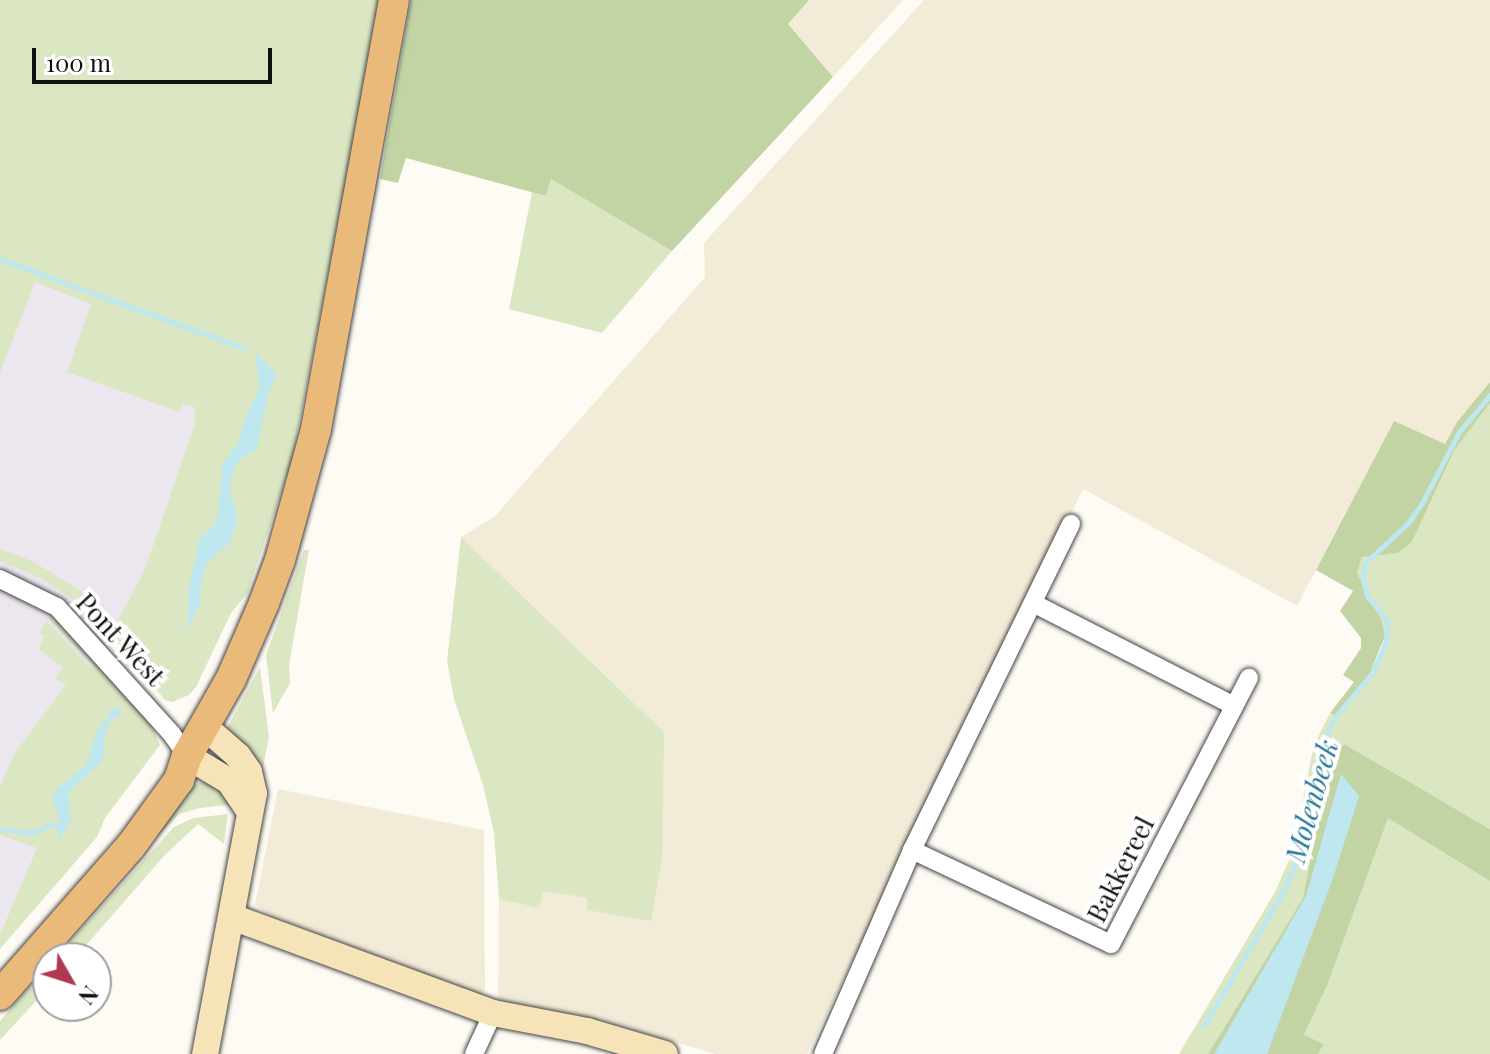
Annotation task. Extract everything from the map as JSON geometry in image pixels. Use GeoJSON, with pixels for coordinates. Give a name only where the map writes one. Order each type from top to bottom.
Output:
{"type":"FeatureCollection","features":[{"type":"Feature","properties":{"kind":"main road"},"geometry":{"type":"LineString","coordinates":[[0,995],[131,846],[179,780],[187,756],[231,679],[264,603],[306,472],[394,0]]}},
{"type":"Feature","properties":{"kind":"main road"},"geometry":{"type":"LineString","coordinates":[[0,972],[129,824],[166,775],[187,756]]}},
{"type":"Feature","properties":{"kind":"street"},"geometry":{"type":"LineString","coordinates":[[823,1054],[912,850],[1035,604],[1071,524]]}},
{"type":"Feature","properties":{"kind":"street","name":"Pont West"},"geometry":{"type":"LineString","coordinates":[[0,579],[57,607],[171,733],[187,756]]}},
{"type":"Feature","properties":{"kind":"street"},"geometry":{"type":"LineString","coordinates":[[1035,604],[1232,705]]}},
{"type":"Feature","properties":{"kind":"street","name":"Bakkereel"},"geometry":{"type":"LineString","coordinates":[[912,850],[1111,944],[1232,705],[1249,678]]}},
{"type":"Feature","properties":{"kind":"street"},"geometry":{"type":"LineString","coordinates":[[205,727],[249,772],[254,793],[205,1054]]}},
{"type":"Feature","properties":{"kind":"street"},"geometry":{"type":"LineString","coordinates":[[187,756],[229,781],[249,811]]}},
{"type":"Feature","properties":{"kind":"street"},"geometry":{"type":"LineString","coordinates":[[232,917],[493,1013],[610,1046],[665,1054]]}},
{"type":"Feature","properties":{"kind":"street"},"geometry":{"type":"LineString","coordinates":[[474,1054],[493,1013]]}},
{"type":"Feature","properties":{"kind":"shaded area"},"geometry":{"type":"Polygon","coordinates":[[[809,0],[903,0],[833,77],[788,24],[809,0]]]}},
{"type":"Feature","properties":{"kind":"shaded area"},"geometry":{"type":"Polygon","coordinates":[[[924,0],[1490,0],[1490,382],[1457,422],[1445,445],[1394,421],[1297,606],[1083,489],[807,1054],[716,1054],[595,1019],[498,1000],[499,899],[539,908],[542,891],[588,898],[587,909],[664,732],[461,537],[494,517],[705,277],[704,243],[924,0]]]}},
{"type":"Feature","properties":{"kind":"shaded area"},"geometry":{"type":"Polygon","coordinates":[[[0,260],[102,297],[77,367],[194,407],[195,423],[144,571],[110,635],[88,675],[0,788],[0,260]]]}},
{"type":"Feature","properties":{"kind":"shaded area"},"geometry":{"type":"Polygon","coordinates":[[[278,789],[484,830],[485,991],[478,995],[274,917],[255,905],[278,789]]]}},
{"type":"Feature","properties":{"kind":"shaded area"},"geometry":{"type":"Polygon","coordinates":[[[0,827],[42,837],[0,934],[0,827]]]}},
{"type":"Feature","properties":{"kind":"green space"},"geometry":{"type":"Polygon","coordinates":[[[0,0],[381,0],[292,461],[247,594],[231,613],[196,687],[189,695],[172,702],[165,700],[110,635],[144,571],[195,423],[194,407],[182,404],[180,412],[67,372],[91,304],[35,282],[0,373],[0,0]]]}},
{"type":"Feature","properties":{"kind":"green space"},"geometry":{"type":"Polygon","coordinates":[[[411,0],[809,0],[788,24],[833,77],[672,251],[551,179],[546,196],[406,158],[398,183],[380,179],[411,0]]]}},
{"type":"Feature","properties":{"kind":"green space"},"geometry":{"type":"Polygon","coordinates":[[[551,179],[672,251],[602,333],[509,309],[532,192],[546,196],[551,179]]]}},
{"type":"Feature","properties":{"kind":"green space"},"geometry":{"type":"Polygon","coordinates":[[[1490,382],[1490,403],[1454,451],[1412,542],[1398,553],[1362,557],[1357,573],[1382,621],[1385,636],[1367,680],[1337,716],[1330,713],[1354,682],[1343,675],[1361,648],[1361,638],[1340,611],[1353,591],[1316,570],[1394,421],[1445,444],[1457,422],[1490,382]]]}},
{"type":"Feature","properties":{"kind":"green space"},"geometry":{"type":"Polygon","coordinates":[[[1490,403],[1490,829],[1343,744],[1303,898],[1208,1054],[1179,1054],[1275,892],[1292,853],[1314,745],[1330,713],[1337,716],[1354,697],[1380,654],[1385,636],[1382,621],[1357,573],[1362,556],[1398,553],[1412,542],[1454,451],[1490,403]]]}},
{"type":"Feature","properties":{"kind":"green space"},"geometry":{"type":"Polygon","coordinates":[[[461,537],[664,732],[662,859],[651,921],[587,910],[587,898],[543,891],[539,908],[499,899],[494,833],[483,785],[454,699],[447,661],[461,537]]]}},
{"type":"Feature","properties":{"kind":"green space"},"geometry":{"type":"Polygon","coordinates":[[[0,549],[32,561],[84,593],[82,606],[43,579],[0,561],[0,549]]]}},
{"type":"Feature","properties":{"kind":"green space"},"geometry":{"type":"Polygon","coordinates":[[[304,550],[309,550],[289,665],[290,683],[273,713],[266,655],[304,550]]]}},
{"type":"Feature","properties":{"kind":"green space"},"geometry":{"type":"Polygon","coordinates":[[[51,615],[150,723],[160,745],[105,818],[97,837],[0,949],[0,934],[37,848],[0,835],[0,787],[14,754],[66,685],[55,678],[63,668],[39,649],[44,636],[40,633],[46,621],[91,668],[93,665],[49,619],[51,615]]]}},
{"type":"Feature","properties":{"kind":"green space"},"geometry":{"type":"Polygon","coordinates":[[[260,667],[269,737],[262,772],[257,771],[227,728],[260,667]]]}},
{"type":"Feature","properties":{"kind":"green space"},"geometry":{"type":"Polygon","coordinates":[[[1344,744],[1490,829],[1490,881],[1388,818],[1327,986],[1304,1035],[1324,1044],[1318,1054],[1208,1054],[1303,898],[1328,773],[1335,753],[1344,744]]]}},
{"type":"Feature","properties":{"kind":"green space"},"geometry":{"type":"Polygon","coordinates":[[[206,781],[216,783],[236,804],[179,814],[124,871],[190,786],[206,781]]]}},
{"type":"Feature","properties":{"kind":"green space"},"geometry":{"type":"Polygon","coordinates":[[[228,814],[224,844],[198,824],[165,855],[89,942],[70,942],[174,827],[193,818],[228,814]]]}},
{"type":"Feature","properties":{"kind":"green space"},"geometry":{"type":"Polygon","coordinates":[[[1388,817],[1490,881],[1490,1054],[1318,1054],[1324,1044],[1304,1035],[1327,986],[1388,817]]]}},
{"type":"Feature","properties":{"kind":"green space"},"geometry":{"type":"Polygon","coordinates":[[[32,984],[32,1005],[0,1040],[0,1021],[32,984]]]}},
{"type":"Feature","properties":{"kind":"water"},"geometry":{"type":"Polygon","coordinates":[[[255,352],[276,374],[267,398],[257,449],[244,456],[233,469],[230,491],[237,516],[231,542],[207,563],[200,586],[201,602],[187,631],[189,587],[200,538],[217,522],[223,463],[239,442],[247,414],[260,387],[255,352]]]}},
{"type":"Feature","properties":{"kind":"water"},"geometry":{"type":"Polygon","coordinates":[[[116,706],[122,712],[107,725],[102,761],[68,793],[71,822],[58,840],[57,825],[60,821],[53,801],[56,790],[86,765],[98,729],[116,706]]]}},
{"type":"Feature","properties":{"kind":"water"},"geometry":{"type":"Polygon","coordinates":[[[1341,774],[1359,796],[1333,878],[1267,1054],[1214,1054],[1306,896],[1341,774]]]}},
{"type":"Feature","properties":{"kind":"waterway"},"geometry":{"type":"LineString","coordinates":[[0,259],[243,348]]}},
{"type":"Feature","properties":{"kind":"waterway","name":"Molenbeek"},"geometry":{"type":"LineString","coordinates":[[1204,1026],[1280,897],[1300,854],[1327,734],[1334,718],[1372,673],[1386,641],[1387,620],[1367,596],[1363,579],[1365,563],[1408,523],[1422,503],[1459,432],[1490,395]]}},
{"type":"Feature","properties":{"kind":"waterway"},"geometry":{"type":"LineString","coordinates":[[0,829],[32,833],[49,825],[57,825]]}}]}
